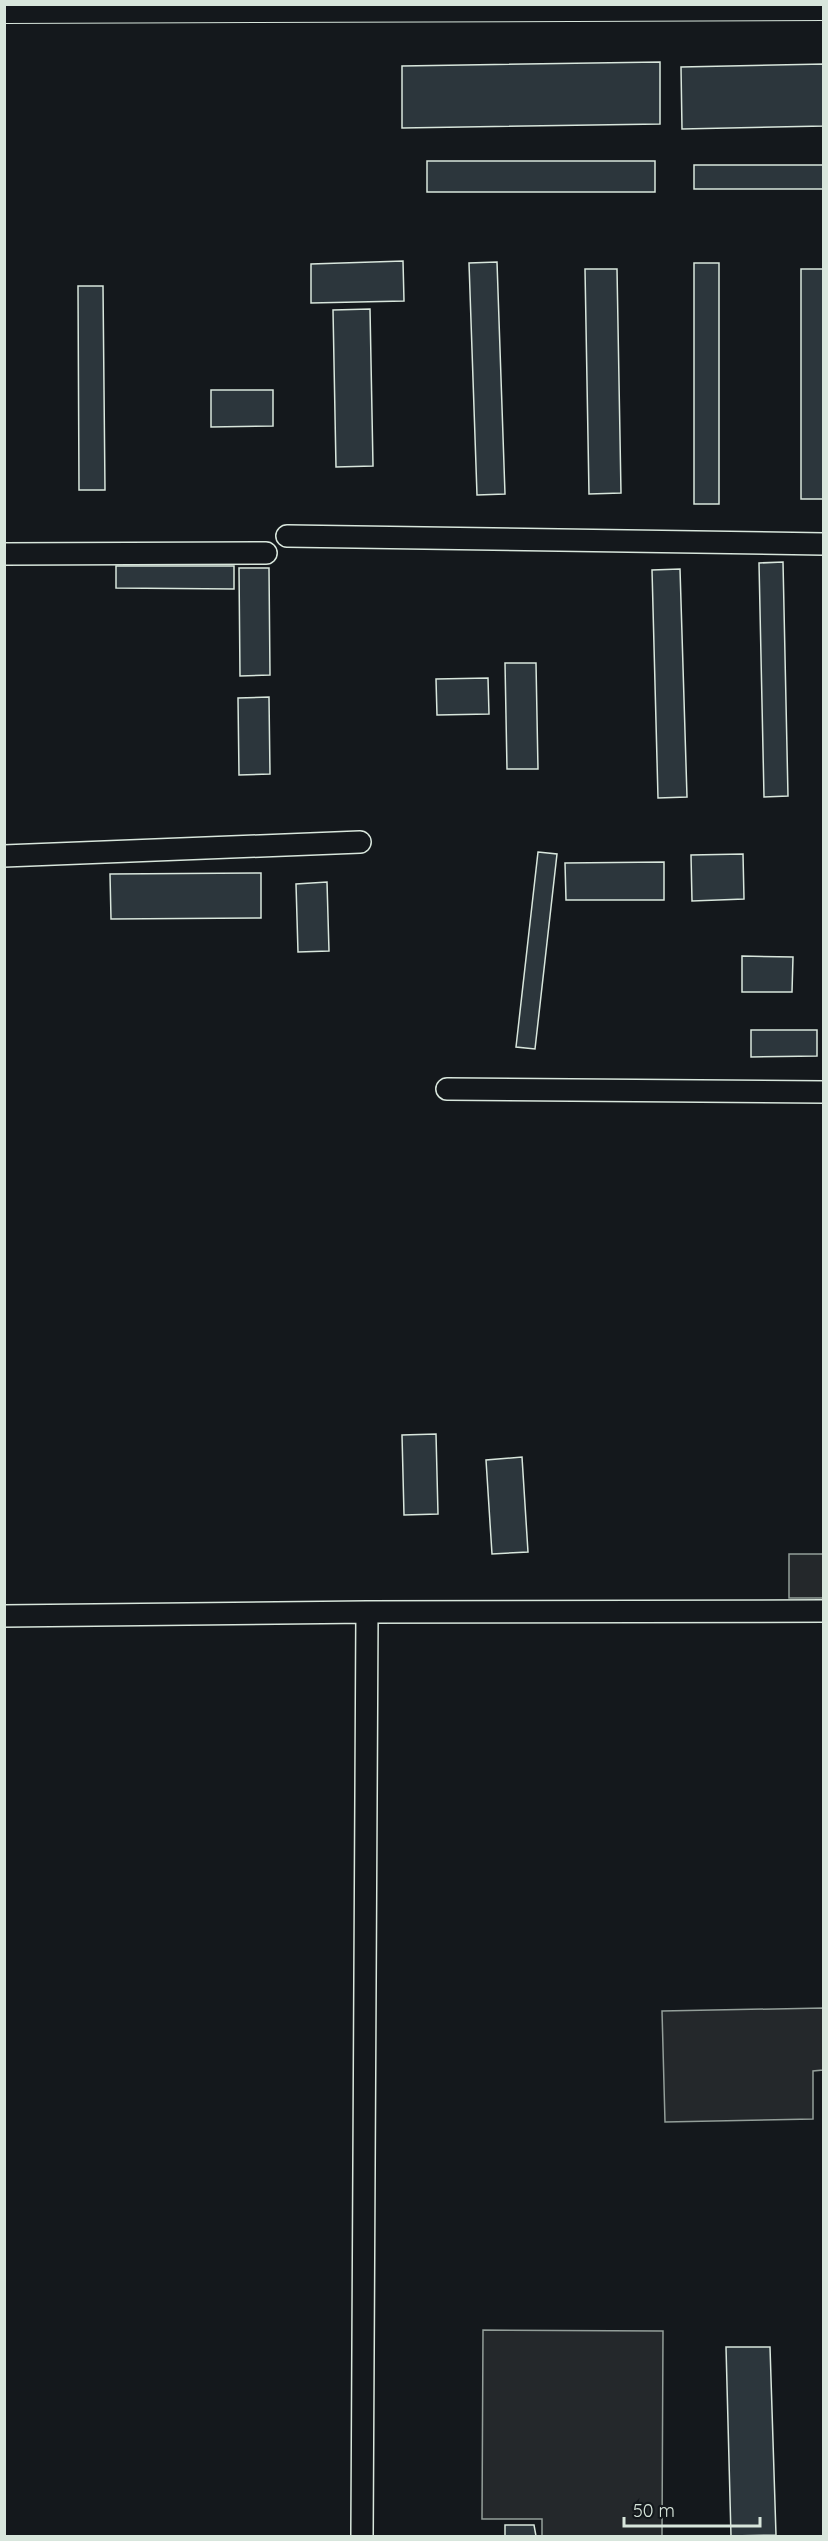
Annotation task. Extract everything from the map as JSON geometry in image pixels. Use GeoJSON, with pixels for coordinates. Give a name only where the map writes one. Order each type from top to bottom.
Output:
{"type":"FeatureCollection","features":[{"type":"Feature","properties":{"kind":"main road"},"geometry":{"type":"LineString","coordinates":[[4,10],[824,7]]}},
{"type":"Feature","properties":{"kind":"street"},"geometry":{"type":"LineString","coordinates":[[287,536],[824,544]]}},
{"type":"Feature","properties":{"kind":"street"},"geometry":{"type":"LineString","coordinates":[[4,554],[266,553]]}},
{"type":"Feature","properties":{"kind":"street"},"geometry":{"type":"LineString","coordinates":[[4,856],[360,842]]}},
{"type":"Feature","properties":{"kind":"street"},"geometry":{"type":"LineString","coordinates":[[447,1089],[824,1092]]}},
{"type":"Feature","properties":{"kind":"street"},"geometry":{"type":"LineString","coordinates":[[4,1616],[824,1611]]}},
{"type":"Feature","properties":{"kind":"street"},"geometry":{"type":"LineString","coordinates":[[362,2536],[367,1612]]}},
{"type":"Feature","properties":{"kind":"shaded area"},"geometry":{"type":"Polygon","coordinates":[[[789,1554],[823,1554],[823,1598],[789,1598],[789,1554]]]}},
{"type":"Feature","properties":{"kind":"shaded area"},"geometry":{"type":"Polygon","coordinates":[[[823,2008],[823,2070],[813,2071],[813,2119],[665,2122],[662,2011],[823,2008]]]}},
{"type":"Feature","properties":{"kind":"shaded area"},"geometry":{"type":"Polygon","coordinates":[[[483,2330],[663,2331],[662,2536],[542,2536],[542,2519],[482,2519],[483,2330]]]}},
{"type":"Feature","properties":{"kind":"building"},"geometry":{"type":"Polygon","coordinates":[[[660,62],[660,124],[402,128],[402,66],[660,62]]]}},
{"type":"Feature","properties":{"kind":"building"},"geometry":{"type":"Polygon","coordinates":[[[824,64],[824,126],[682,129],[681,67],[824,64]]]}},
{"type":"Feature","properties":{"kind":"building"},"geometry":{"type":"Polygon","coordinates":[[[427,161],[655,161],[655,192],[427,192],[427,161]]]}},
{"type":"Feature","properties":{"kind":"building"},"geometry":{"type":"Polygon","coordinates":[[[694,165],[824,165],[824,189],[694,189],[694,165]]]}},
{"type":"Feature","properties":{"kind":"building"},"geometry":{"type":"Polygon","coordinates":[[[403,261],[404,301],[311,303],[311,264],[403,261]]]}},
{"type":"Feature","properties":{"kind":"building"},"geometry":{"type":"Polygon","coordinates":[[[497,262],[505,494],[477,495],[469,263],[497,262]]]}},
{"type":"Feature","properties":{"kind":"building"},"geometry":{"type":"Polygon","coordinates":[[[694,263],[719,263],[719,504],[694,504],[694,263]]]}},
{"type":"Feature","properties":{"kind":"building"},"geometry":{"type":"Polygon","coordinates":[[[585,269],[617,269],[621,493],[589,494],[585,269]]]}},
{"type":"Feature","properties":{"kind":"building"},"geometry":{"type":"Polygon","coordinates":[[[801,269],[824,269],[824,499],[801,499],[801,269]]]}},
{"type":"Feature","properties":{"kind":"building"},"geometry":{"type":"Polygon","coordinates":[[[78,286],[103,286],[105,490],[79,490],[78,286]]]}},
{"type":"Feature","properties":{"kind":"building"},"geometry":{"type":"Polygon","coordinates":[[[370,309],[373,466],[336,467],[333,310],[370,309]]]}},
{"type":"Feature","properties":{"kind":"building"},"geometry":{"type":"Polygon","coordinates":[[[211,390],[273,390],[273,426],[211,427],[211,390]]]}},
{"type":"Feature","properties":{"kind":"building"},"geometry":{"type":"Polygon","coordinates":[[[783,562],[788,796],[764,797],[759,563],[783,562]]]}},
{"type":"Feature","properties":{"kind":"building"},"geometry":{"type":"Polygon","coordinates":[[[116,566],[234,566],[234,589],[116,588],[116,566]]]}},
{"type":"Feature","properties":{"kind":"building"},"geometry":{"type":"Polygon","coordinates":[[[239,568],[269,568],[270,675],[240,676],[239,568]]]}},
{"type":"Feature","properties":{"kind":"building"},"geometry":{"type":"Polygon","coordinates":[[[680,569],[687,797],[658,798],[652,570],[680,569]]]}},
{"type":"Feature","properties":{"kind":"building"},"geometry":{"type":"Polygon","coordinates":[[[505,663],[536,663],[538,769],[507,769],[505,663]]]}},
{"type":"Feature","properties":{"kind":"building"},"geometry":{"type":"Polygon","coordinates":[[[488,678],[489,714],[437,715],[436,679],[488,678]]]}},
{"type":"Feature","properties":{"kind":"building"},"geometry":{"type":"Polygon","coordinates":[[[269,697],[270,774],[239,775],[238,698],[269,697]]]}},
{"type":"Feature","properties":{"kind":"building"},"geometry":{"type":"Polygon","coordinates":[[[538,852],[557,854],[535,1049],[516,1047],[538,852]]]}},
{"type":"Feature","properties":{"kind":"building"},"geometry":{"type":"Polygon","coordinates":[[[743,854],[744,899],[692,901],[691,855],[743,854]]]}},
{"type":"Feature","properties":{"kind":"building"},"geometry":{"type":"Polygon","coordinates":[[[664,862],[664,900],[566,900],[565,863],[664,862]]]}},
{"type":"Feature","properties":{"kind":"building"},"geometry":{"type":"Polygon","coordinates":[[[261,873],[261,918],[111,919],[110,874],[261,873]]]}},
{"type":"Feature","properties":{"kind":"building"},"geometry":{"type":"Polygon","coordinates":[[[327,882],[329,951],[298,952],[296,884],[327,882]]]}},
{"type":"Feature","properties":{"kind":"building"},"geometry":{"type":"Polygon","coordinates":[[[742,956],[793,957],[792,992],[742,992],[742,956]]]}},
{"type":"Feature","properties":{"kind":"building"},"geometry":{"type":"Polygon","coordinates":[[[751,1030],[817,1030],[817,1056],[751,1057],[751,1030]]]}},
{"type":"Feature","properties":{"kind":"building"},"geometry":{"type":"Polygon","coordinates":[[[436,1434],[438,1514],[404,1515],[402,1435],[436,1434]]]}},
{"type":"Feature","properties":{"kind":"building"},"geometry":{"type":"Polygon","coordinates":[[[522,1457],[528,1552],[492,1554],[486,1460],[522,1457]]]}},
{"type":"Feature","properties":{"kind":"building"},"geometry":{"type":"Polygon","coordinates":[[[726,2347],[770,2347],[776,2535],[731,2536],[726,2347]]]}},
{"type":"Feature","properties":{"kind":"building"},"geometry":{"type":"Polygon","coordinates":[[[505,2525],[534,2525],[536,2536],[505,2536],[505,2525]]]}}]}
